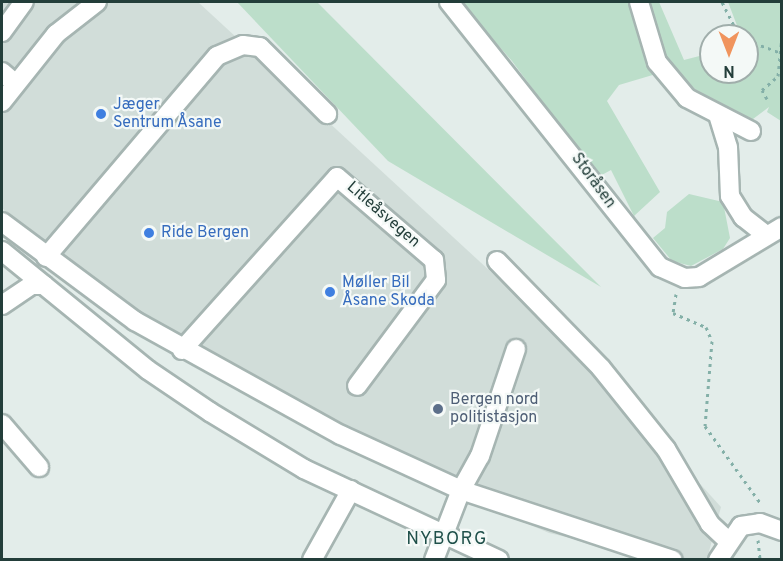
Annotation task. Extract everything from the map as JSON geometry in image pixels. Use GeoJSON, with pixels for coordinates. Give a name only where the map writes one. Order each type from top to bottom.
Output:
{"type":"FeatureCollection","features":[{"type":"Feature","properties":{"kind":"street"},"geometry":{"type":"LineString","coordinates":[[2,32],[24,2]]}},
{"type":"Feature","properties":{"kind":"street"},"geometry":{"type":"LineString","coordinates":[[2,102],[56,34],[97,2]]}},
{"type":"Feature","properties":{"kind":"street","name":"Storåsen"},"geometry":{"type":"LineString","coordinates":[[449,2],[660,267],[685,279]]}},
{"type":"Feature","properties":{"kind":"street"},"geometry":{"type":"LineString","coordinates":[[639,2],[657,63],[687,98],[719,118],[751,131]]}},
{"type":"Feature","properties":{"kind":"street"},"geometry":{"type":"LineString","coordinates":[[46,257],[217,56],[243,45],[260,47],[327,114]]}},
{"type":"Feature","properties":{"kind":"street"},"geometry":{"type":"LineString","coordinates":[[2,72],[16,84]]}},
{"type":"Feature","properties":{"kind":"street"},"geometry":{"type":"LineString","coordinates":[[719,118],[728,147],[730,196],[742,217],[774,231]]}},
{"type":"Feature","properties":{"kind":"street","name":"Litleåsvegen"},"geometry":{"type":"LineString","coordinates":[[182,350],[338,177],[435,260],[436,280],[357,386]]}},
{"type":"Feature","properties":{"kind":"street"},"geometry":{"type":"LineString","coordinates":[[2,222],[46,257],[182,350],[341,435],[461,490],[673,560]]}},
{"type":"Feature","properties":{"kind":"street"},"geometry":{"type":"LineString","coordinates":[[685,279],[699,277],[774,231]]}},
{"type":"Feature","properties":{"kind":"street"},"geometry":{"type":"LineString","coordinates":[[2,251],[177,391],[304,468],[499,560]]}},
{"type":"Feature","properties":{"kind":"street"},"geometry":{"type":"LineString","coordinates":[[497,261],[601,368],[666,449],[710,524],[728,541]]}},
{"type":"Feature","properties":{"kind":"street"},"geometry":{"type":"LineString","coordinates":[[2,305],[32,285],[44,285]]}},
{"type":"Feature","properties":{"kind":"street"},"geometry":{"type":"LineString","coordinates":[[434,560],[461,490],[480,456],[516,349]]}},
{"type":"Feature","properties":{"kind":"street"},"geometry":{"type":"LineString","coordinates":[[2,424],[39,467]]}},
{"type":"Feature","properties":{"kind":"street"},"geometry":{"type":"LineString","coordinates":[[312,560],[351,490]]}},
{"type":"Feature","properties":{"kind":"street"},"geometry":{"type":"LineString","coordinates":[[718,560],[728,541],[741,526],[760,523],[782,531]]}},
{"type":"Feature","properties":{"kind":"path"},"geometry":{"type":"LineString","coordinates":[[722,2],[734,24]]}},
{"type":"Feature","properties":{"kind":"path"},"geometry":{"type":"LineString","coordinates":[[767,99],[762,90],[778,76],[782,36]]}},
{"type":"Feature","properties":{"kind":"path"},"geometry":{"type":"LineString","coordinates":[[759,44],[779,52]]}},
{"type":"Feature","properties":{"kind":"path"},"geometry":{"type":"LineString","coordinates":[[685,279],[673,313],[706,327],[712,341],[705,426],[754,490],[762,507],[760,560]]}},
{"type":"Feature","properties":{"kind":"path"},"geometry":{"type":"LineString","coordinates":[[588,560],[604,560]]}},
{"type":"Feature","properties":{"kind":"shaded area"},"geometry":{"type":"Polygon","coordinates":[[[2,2],[198,2],[593,366],[721,507],[707,559],[661,559],[549,533],[329,438],[106,304],[2,208],[2,2]]]}},
{"type":"Feature","properties":{"kind":"green space"},"geometry":{"type":"Polygon","coordinates":[[[237,2],[317,2],[601,287],[388,161],[237,2]]]}},
{"type":"Feature","properties":{"kind":"green space"},"geometry":{"type":"Polygon","coordinates":[[[460,2],[634,2],[656,74],[619,85],[607,101],[660,192],[634,216],[611,170],[598,177],[512,61],[460,2]]]}},
{"type":"Feature","properties":{"kind":"green space"},"geometry":{"type":"Polygon","coordinates":[[[646,2],[659,2],[684,60],[699,56],[699,84],[759,84],[759,24],[736,24],[728,2],[781,2],[781,121],[767,112],[769,107],[749,122],[711,102],[666,65],[646,2]]]}},
{"type":"Feature","properties":{"kind":"green space"},"geometry":{"type":"Polygon","coordinates":[[[689,194],[723,202],[730,238],[723,249],[691,266],[672,261],[653,238],[665,228],[667,212],[689,194]]]}},
{"type":"Feature","properties":{"kind":"place","name":"Jæger Sentrum Åsane"},"geometry":{"type":"Point","coordinates":[101,114]}},
{"type":"Feature","properties":{"kind":"place","name":"Ride Bergen"},"geometry":{"type":"Point","coordinates":[149,233]}},
{"type":"Feature","properties":{"kind":"place","name":"Møller Bil Åsane Skoda"},"geometry":{"type":"Point","coordinates":[330,292]}},
{"type":"Feature","properties":{"kind":"place","name":"Bergen nord politistasjon"},"geometry":{"type":"Point","coordinates":[438,409]}},
{"type":"Feature","properties":{"kind":"district","name":"NYBORG"},"geometry":{"type":"Point","coordinates":[447,540]}}]}
